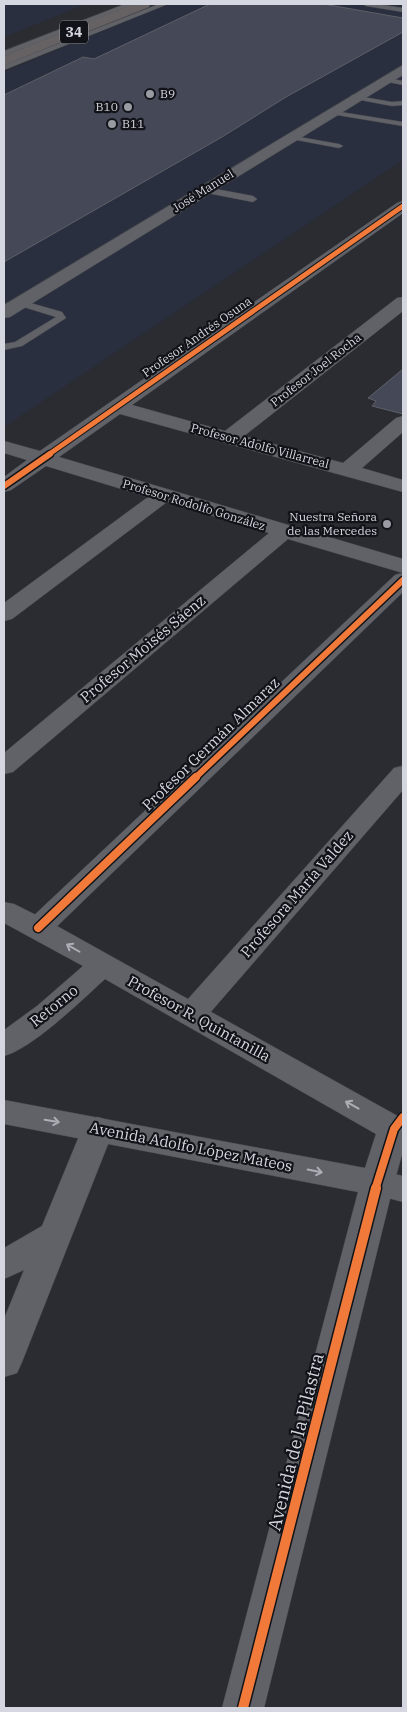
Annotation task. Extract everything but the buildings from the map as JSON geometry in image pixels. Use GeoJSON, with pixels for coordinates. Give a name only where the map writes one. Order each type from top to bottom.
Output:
{"type":"FeatureCollection","features":[{"type":"Feature","properties":{"kind":"main road","name":"34"},"geometry":{"type":"LineString","coordinates":[[4,45],[106,4]]}},
{"type":"Feature","properties":{"kind":"main road","name":"34"},"geometry":{"type":"LineString","coordinates":[[4,61],[144,4]]}},
{"type":"Feature","properties":{"kind":"street","name":"José Manuel"},"geometry":{"type":"LineString","coordinates":[[4,313],[403,69]]}},
{"type":"Feature","properties":{"kind":"street","name":"Profesor Andrés Osuna"},"geometry":{"type":"LineString","coordinates":[[4,486],[403,206]]}},
{"type":"Feature","properties":{"kind":"street"},"geometry":{"type":"LineString","coordinates":[[380,222],[403,228]]}},
{"type":"Feature","properties":{"kind":"street","name":"Profesor Joel Rocha"},"geometry":{"type":"LineString","coordinates":[[228,438],[403,302]]}},
{"type":"Feature","properties":{"kind":"street","name":"Profesor Adolfo Villarreal"},"geometry":{"type":"LineString","coordinates":[[117,407],[403,486]]}},
{"type":"Feature","properties":{"kind":"street"},"geometry":{"type":"LineString","coordinates":[[348,470],[403,422]]}},
{"type":"Feature","properties":{"kind":"street","name":"Profesor Rodolfo González"},"geometry":{"type":"LineString","coordinates":[[4,447],[162,496],[403,566]]}},
{"type":"Feature","properties":{"kind":"street"},"geometry":{"type":"LineString","coordinates":[[4,614],[162,496]]}},
{"type":"Feature","properties":{"kind":"street","name":"Profesor Moisés Sáenz"},"geometry":{"type":"LineString","coordinates":[[4,766],[283,532]]}},
{"type":"Feature","properties":{"kind":"street","name":"Profesor Germán Almaraz"},"geometry":{"type":"LineString","coordinates":[[38,928],[403,580]]}},
{"type":"Feature","properties":{"kind":"street","name":"Profesora María Valdez"},"geometry":{"type":"LineString","coordinates":[[191,1015],[403,774]]}},
{"type":"Feature","properties":{"kind":"street","name":"Profesor R. Quintanilla"},"geometry":{"type":"LineString","coordinates":[[4,911],[38,928],[191,1015],[399,1123]]}},
{"type":"Feature","properties":{"kind":"street","name":"Retorno"},"geometry":{"type":"LineString","coordinates":[[4,1045],[48,1013],[103,965]]}},
{"type":"Feature","properties":{"kind":"street","name":"Avenida Adolfo López Mateos"},"geometry":{"type":"LineString","coordinates":[[4,1112],[390,1186]]}},
{"type":"Feature","properties":{"kind":"street","name":"Avenida de la Pilastra"},"geometry":{"type":"LineString","coordinates":[[244,1708],[390,1186],[399,1123]]}},
{"type":"Feature","properties":{"kind":"street"},"geometry":{"type":"LineString","coordinates":[[4,1362],[98,1129]]}},
{"type":"Feature","properties":{"kind":"street"},"geometry":{"type":"LineString","coordinates":[[4,1265],[54,1235]]}},
{"type":"Feature","properties":{"kind":"lane"},"geometry":{"type":"LineString","coordinates":[[4,50],[120,4]]}},
{"type":"Feature","properties":{"kind":"lane"},"geometry":{"type":"LineString","coordinates":[[4,54],[131,4]]}},
{"type":"Feature","properties":{"kind":"lane"},"geometry":{"type":"LineString","coordinates":[[4,68],[165,4]]}},
{"type":"Feature","properties":{"kind":"lane"},"geometry":{"type":"LineString","coordinates":[[366,4],[403,10]]}},
{"type":"Feature","properties":{"kind":"lane"},"geometry":{"type":"LineString","coordinates":[[386,79],[403,82]]}},
{"type":"Feature","properties":{"kind":"lane"},"geometry":{"type":"LineString","coordinates":[[356,97],[392,104],[403,103]]}},
{"type":"Feature","properties":{"kind":"lane"},"geometry":{"type":"LineString","coordinates":[[331,112],[403,124]]}},
{"type":"Feature","properties":{"kind":"lane"},"geometry":{"type":"LineString","coordinates":[[291,137],[339,146]]}},
{"type":"Feature","properties":{"kind":"lane"},"geometry":{"type":"LineString","coordinates":[[205,190],[253,199]]}},
{"type":"Feature","properties":{"kind":"lane"},"geometry":{"type":"LineString","coordinates":[[4,346],[18,344],[61,318],[59,314],[20,303]]}},
{"type":"Feature","properties":{"kind":"shaded area"},"geometry":{"type":"Polygon","coordinates":[[[4,4],[86,4],[4,37],[4,4]]]}},
{"type":"Feature","properties":{"kind":"shaded area"},"geometry":{"type":"Polygon","coordinates":[[[167,4],[403,4],[403,160],[4,427],[4,72],[167,4]]]}},
{"type":"Feature","properties":{"kind":"cycle path"},"geometry":{"type":"LineString","coordinates":[[4,486],[403,206]]}},
{"type":"Feature","properties":{"kind":"cycle path"},"geometry":{"type":"LineString","coordinates":[[38,928],[403,580]]}},
{"type":"Feature","properties":{"kind":"cycle path"},"geometry":{"type":"LineString","coordinates":[[243,1708],[377,1183],[394,1129],[403,1117]]}},
{"type":"Feature","properties":{"kind":"place","name":"B9"},"geometry":{"type":"Point","coordinates":[150,94]}},
{"type":"Feature","properties":{"kind":"place","name":"B10"},"geometry":{"type":"Point","coordinates":[128,107]}},
{"type":"Feature","properties":{"kind":"place","name":"B11"},"geometry":{"type":"Point","coordinates":[112,124]}},
{"type":"Feature","properties":{"kind":"place","name":"Nuestra Señora de las Mercedes"},"geometry":{"type":"Point","coordinates":[387,524]}}]}
